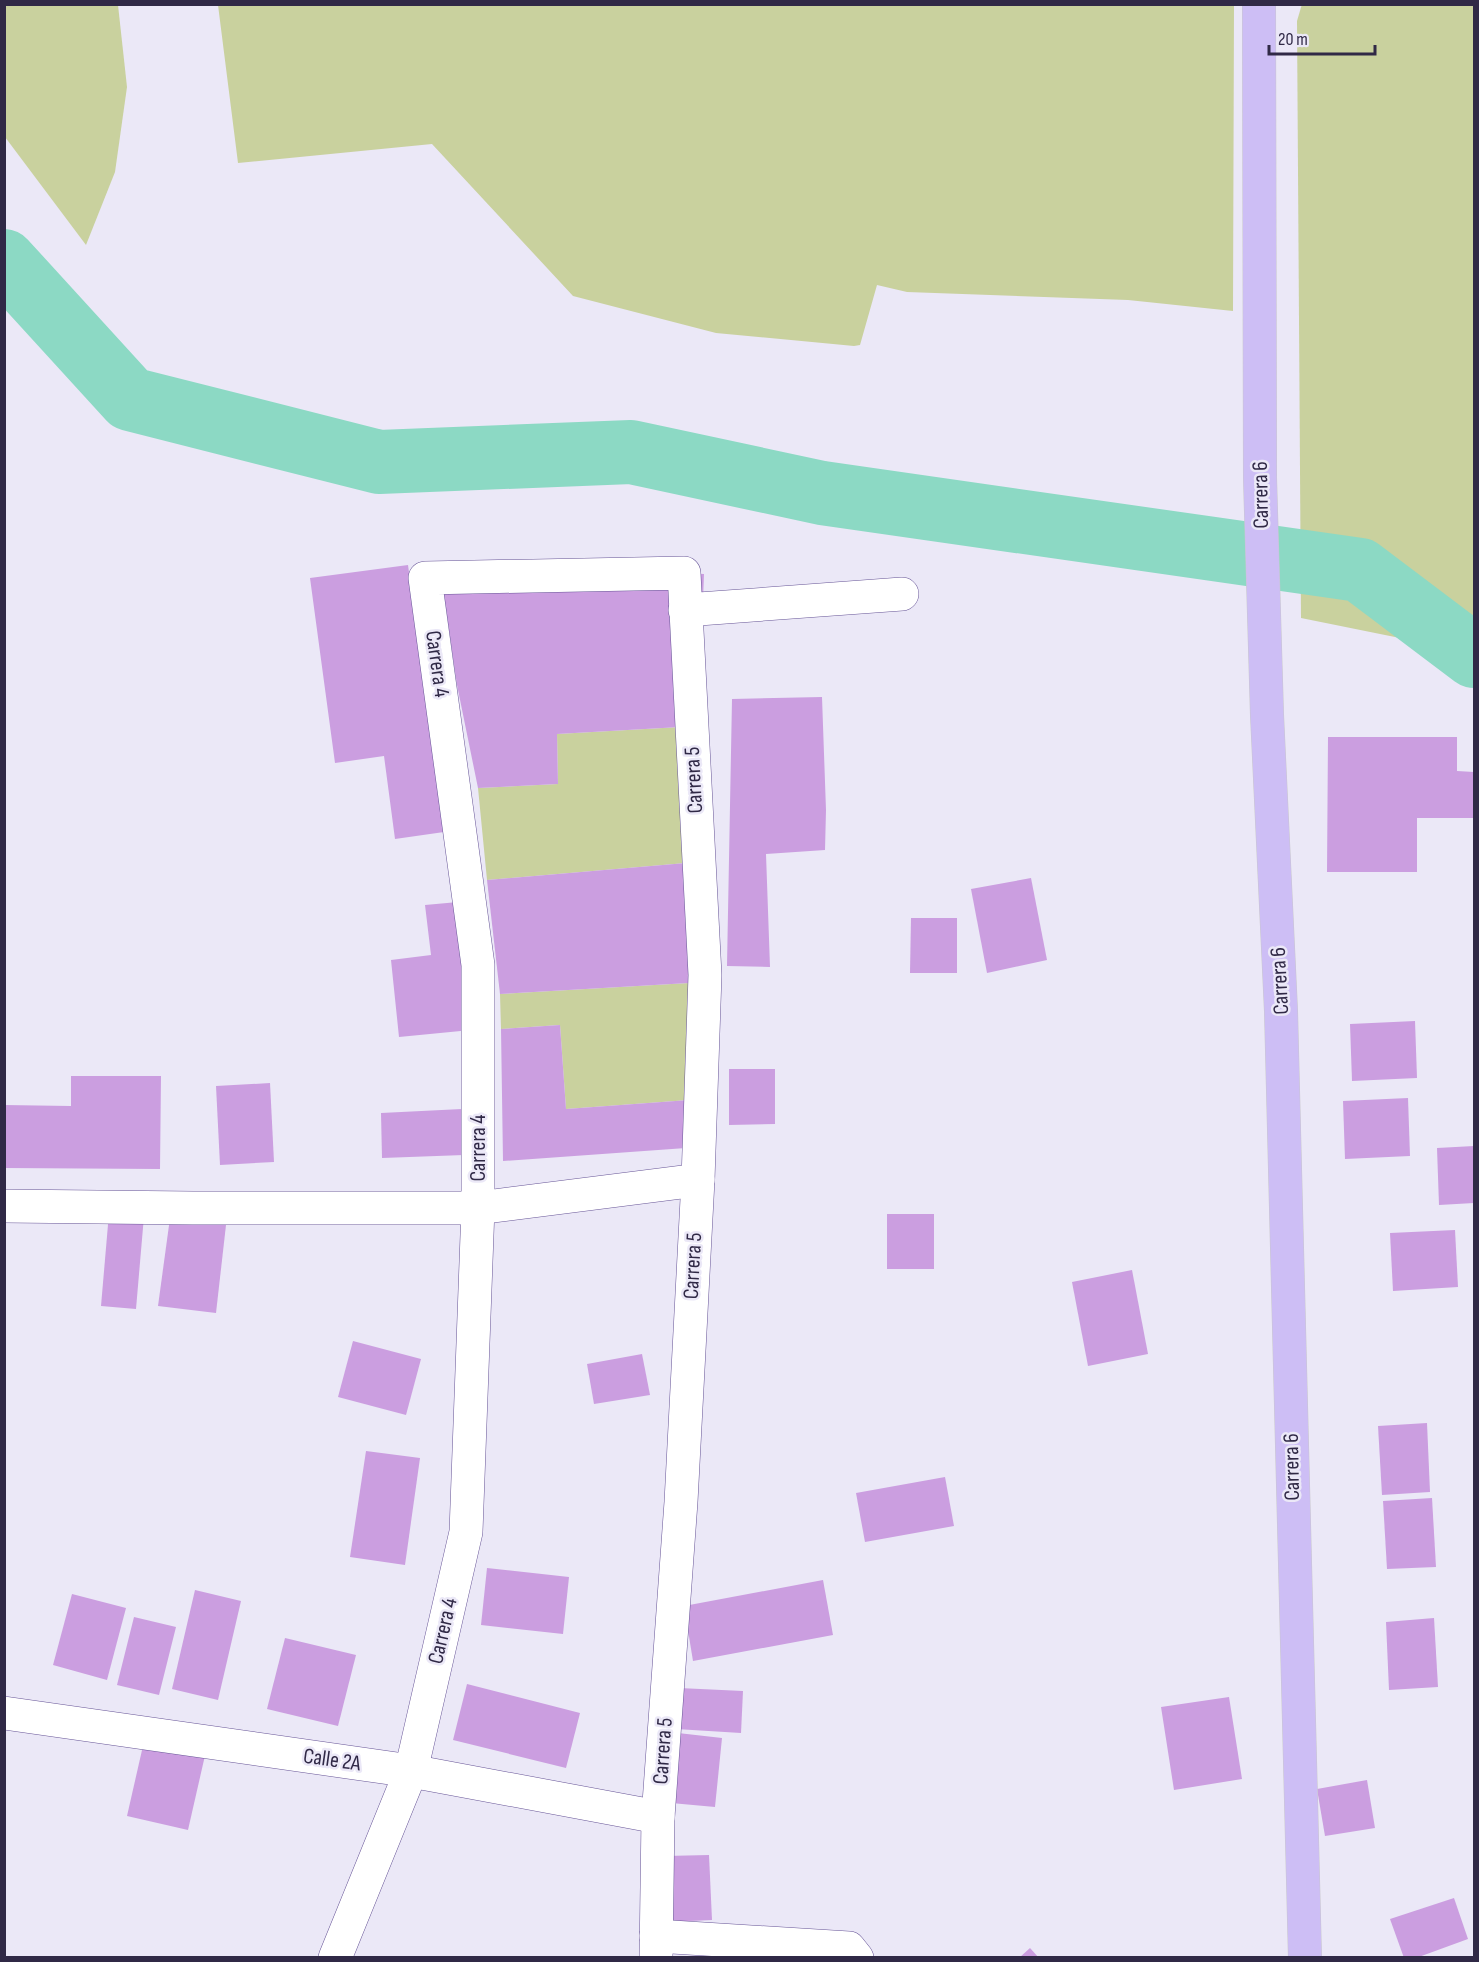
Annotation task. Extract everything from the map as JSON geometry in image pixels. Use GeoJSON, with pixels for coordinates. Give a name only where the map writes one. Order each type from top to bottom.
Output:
{"type":"FeatureCollection","features":[{"type":"Feature","properties":{"kind":"main road","name":"Carrera 6"},"geometry":{"type":"LineString","coordinates":[[1259,4],[1260,478],[1266,715],[1281,1011],[1305,1958]]}},
{"type":"Feature","properties":{"kind":"street","name":"Carrera 5"},"geometry":{"type":"LineString","coordinates":[[656,1947],[658,1817],[681,1502],[698,1180],[705,975],[684,573]]}},
{"type":"Feature","properties":{"kind":"street","name":"Carrera 4"},"geometry":{"type":"LineString","coordinates":[[334,1958],[411,1771],[466,1532],[478,1208],[478,964],[426,578],[684,573]]}},
{"type":"Feature","properties":{"kind":"street"},"geometry":{"type":"LineString","coordinates":[[685,610],[902,594]]}},
{"type":"Feature","properties":{"kind":"street"},"geometry":{"type":"LineString","coordinates":[[4,1206],[478,1208],[698,1180]]}},
{"type":"Feature","properties":{"kind":"street","name":"Calle 2A"},"geometry":{"type":"LineString","coordinates":[[4,1713],[411,1771],[658,1817]]}},
{"type":"Feature","properties":{"kind":"street"},"geometry":{"type":"LineString","coordinates":[[656,1947],[849,1948],[857,1958]]}},
{"type":"Feature","properties":{"kind":"green space"},"geometry":{"type":"Polygon","coordinates":[[[5,4],[118,5],[127,87],[115,172],[86,245],[5,137],[5,4]]]}},
{"type":"Feature","properties":{"kind":"green space"},"geometry":{"type":"Polygon","coordinates":[[[1302,4],[1474,5],[1474,653],[1301,618],[1297,21],[1302,4]]]}},
{"type":"Feature","properties":{"kind":"green space"},"geometry":{"type":"Polygon","coordinates":[[[218,5],[1234,5],[1233,311],[1128,300],[907,292],[877,285],[860,345],[854,346],[716,333],[573,296],[432,144],[238,163],[218,5]]]}},
{"type":"Feature","properties":{"kind":"green space"},"geometry":{"type":"Polygon","coordinates":[[[698,726],[686,863],[487,880],[478,788],[558,784],[557,734],[698,726]]]}},
{"type":"Feature","properties":{"kind":"green space"},"geometry":{"type":"Polygon","coordinates":[[[689,983],[689,1100],[566,1109],[560,1025],[501,1029],[500,994],[689,983]]]}},
{"type":"Feature","properties":{"kind":"building"},"geometry":{"type":"Polygon","coordinates":[[[439,563],[704,574],[698,726],[557,734],[558,784],[478,788],[457,685],[439,563]]]}},
{"type":"Feature","properties":{"kind":"building"},"geometry":{"type":"Polygon","coordinates":[[[408,565],[444,832],[395,839],[384,756],[335,763],[310,578],[408,565]]]}},
{"type":"Feature","properties":{"kind":"building"},"geometry":{"type":"Polygon","coordinates":[[[822,697],[825,850],[766,854],[770,967],[727,966],[732,699],[822,697]]]}},
{"type":"Feature","properties":{"kind":"building"},"geometry":{"type":"Polygon","coordinates":[[[1328,737],[1457,737],[1457,771],[1474,772],[1474,818],[1417,818],[1417,872],[1327,872],[1328,737]]]}},
{"type":"Feature","properties":{"kind":"building"},"geometry":{"type":"Polygon","coordinates":[[[686,863],[689,983],[500,994],[487,880],[686,863]]]}},
{"type":"Feature","properties":{"kind":"building"},"geometry":{"type":"Polygon","coordinates":[[[1031,878],[1047,960],[987,973],[971,889],[1031,878]]]}},
{"type":"Feature","properties":{"kind":"building"},"geometry":{"type":"Polygon","coordinates":[[[458,902],[471,1030],[399,1037],[391,960],[431,955],[425,905],[458,902]]]}},
{"type":"Feature","properties":{"kind":"building"},"geometry":{"type":"Polygon","coordinates":[[[911,918],[957,918],[957,973],[910,973],[911,918]]]}},
{"type":"Feature","properties":{"kind":"building"},"geometry":{"type":"Polygon","coordinates":[[[1415,1021],[1417,1078],[1352,1081],[1350,1024],[1415,1021]]]}},
{"type":"Feature","properties":{"kind":"building"},"geometry":{"type":"Polygon","coordinates":[[[560,1025],[566,1109],[689,1100],[686,1148],[503,1161],[501,1029],[560,1025]]]}},
{"type":"Feature","properties":{"kind":"building"},"geometry":{"type":"Polygon","coordinates":[[[729,1069],[775,1069],[775,1124],[729,1125],[729,1069]]]}},
{"type":"Feature","properties":{"kind":"building"},"geometry":{"type":"Polygon","coordinates":[[[71,1076],[161,1076],[160,1169],[4,1168],[4,1105],[71,1106],[71,1076]]]}},
{"type":"Feature","properties":{"kind":"building"},"geometry":{"type":"Polygon","coordinates":[[[270,1083],[274,1162],[220,1165],[216,1086],[270,1083]]]}},
{"type":"Feature","properties":{"kind":"building"},"geometry":{"type":"Polygon","coordinates":[[[1408,1098],[1410,1156],[1345,1159],[1343,1101],[1408,1098]]]}},
{"type":"Feature","properties":{"kind":"building"},"geometry":{"type":"Polygon","coordinates":[[[462,1109],[464,1155],[382,1158],[381,1113],[462,1109]]]}},
{"type":"Feature","properties":{"kind":"building"},"geometry":{"type":"Polygon","coordinates":[[[1474,1146],[1474,1203],[1439,1205],[1437,1148],[1474,1146]]]}},
{"type":"Feature","properties":{"kind":"building"},"geometry":{"type":"Polygon","coordinates":[[[109,1213],[144,1216],[136,1309],[101,1306],[109,1213]]]}},
{"type":"Feature","properties":{"kind":"building"},"geometry":{"type":"Polygon","coordinates":[[[887,1214],[934,1214],[934,1269],[887,1269],[887,1214]]]}},
{"type":"Feature","properties":{"kind":"building"},"geometry":{"type":"Polygon","coordinates":[[[170,1218],[226,1225],[216,1313],[158,1306],[170,1218]]]}},
{"type":"Feature","properties":{"kind":"building"},"geometry":{"type":"Polygon","coordinates":[[[1455,1230],[1458,1287],[1393,1291],[1390,1233],[1455,1230]]]}},
{"type":"Feature","properties":{"kind":"building"},"geometry":{"type":"Polygon","coordinates":[[[1132,1270],[1148,1354],[1088,1366],[1072,1282],[1132,1270]]]}},
{"type":"Feature","properties":{"kind":"building"},"geometry":{"type":"Polygon","coordinates":[[[353,1341],[421,1359],[406,1415],[338,1397],[353,1341]]]}},
{"type":"Feature","properties":{"kind":"building"},"geometry":{"type":"Polygon","coordinates":[[[642,1354],[650,1395],[594,1404],[587,1364],[642,1354]]]}},
{"type":"Feature","properties":{"kind":"building"},"geometry":{"type":"Polygon","coordinates":[[[1427,1423],[1430,1492],[1382,1495],[1378,1426],[1427,1423]]]}},
{"type":"Feature","properties":{"kind":"building"},"geometry":{"type":"Polygon","coordinates":[[[366,1451],[420,1458],[405,1565],[350,1557],[366,1451]]]}},
{"type":"Feature","properties":{"kind":"building"},"geometry":{"type":"Polygon","coordinates":[[[945,1477],[954,1526],[865,1542],[856,1493],[945,1477]]]}},
{"type":"Feature","properties":{"kind":"building"},"geometry":{"type":"Polygon","coordinates":[[[1432,1498],[1436,1567],[1387,1569],[1383,1501],[1432,1498]]]}},
{"type":"Feature","properties":{"kind":"building"},"geometry":{"type":"Polygon","coordinates":[[[487,1568],[569,1577],[563,1634],[481,1625],[487,1568]]]}},
{"type":"Feature","properties":{"kind":"building"},"geometry":{"type":"Polygon","coordinates":[[[823,1580],[833,1635],[693,1661],[684,1606],[823,1580]]]}},
{"type":"Feature","properties":{"kind":"building"},"geometry":{"type":"Polygon","coordinates":[[[195,1590],[241,1601],[218,1700],[172,1689],[195,1590]]]}},
{"type":"Feature","properties":{"kind":"building"},"geometry":{"type":"Polygon","coordinates":[[[72,1594],[126,1608],[107,1680],[53,1665],[72,1594]]]}},
{"type":"Feature","properties":{"kind":"building"},"geometry":{"type":"Polygon","coordinates":[[[134,1617],[176,1627],[159,1695],[117,1685],[134,1617]]]}},
{"type":"Feature","properties":{"kind":"building"},"geometry":{"type":"Polygon","coordinates":[[[1434,1618],[1438,1687],[1389,1690],[1386,1622],[1434,1618]]]}},
{"type":"Feature","properties":{"kind":"building"},"geometry":{"type":"Polygon","coordinates":[[[285,1638],[356,1655],[338,1726],[267,1709],[285,1638]]]}},
{"type":"Feature","properties":{"kind":"building"},"geometry":{"type":"Polygon","coordinates":[[[467,1684],[580,1713],[566,1768],[453,1740],[467,1684]]]}},
{"type":"Feature","properties":{"kind":"building"},"geometry":{"type":"Polygon","coordinates":[[[679,1688],[743,1691],[741,1733],[676,1729],[679,1688]]]}},
{"type":"Feature","properties":{"kind":"building"},"geometry":{"type":"Polygon","coordinates":[[[1229,1697],[1242,1779],[1174,1790],[1161,1707],[1229,1697]]]}},
{"type":"Feature","properties":{"kind":"building"},"geometry":{"type":"Polygon","coordinates":[[[678,1733],[722,1738],[715,1807],[671,1803],[678,1733]]]}},
{"type":"Feature","properties":{"kind":"building"},"geometry":{"type":"Polygon","coordinates":[[[145,1737],[206,1751],[188,1830],[127,1816],[145,1737]]]}},
{"type":"Feature","properties":{"kind":"building"},"geometry":{"type":"Polygon","coordinates":[[[1367,1780],[1375,1828],[1325,1836],[1317,1789],[1367,1780]]]}},
{"type":"Feature","properties":{"kind":"building"},"geometry":{"type":"Polygon","coordinates":[[[709,1855],[712,1920],[668,1922],[665,1856],[709,1855]]]}},
{"type":"Feature","properties":{"kind":"building"},"geometry":{"type":"Polygon","coordinates":[[[1454,1898],[1468,1939],[1416,1958],[1404,1958],[1390,1919],[1454,1898]]]}},
{"type":"Feature","properties":{"kind":"building"},"geometry":{"type":"Polygon","coordinates":[[[1030,1948],[1039,1958],[1019,1958],[1030,1948]]]}},
{"type":"Feature","properties":{"kind":"waterway"},"geometry":{"type":"LineString","coordinates":[[4,261],[130,399],[379,462],[631,452],[822,493],[1360,570],[1474,656]]}}]}
